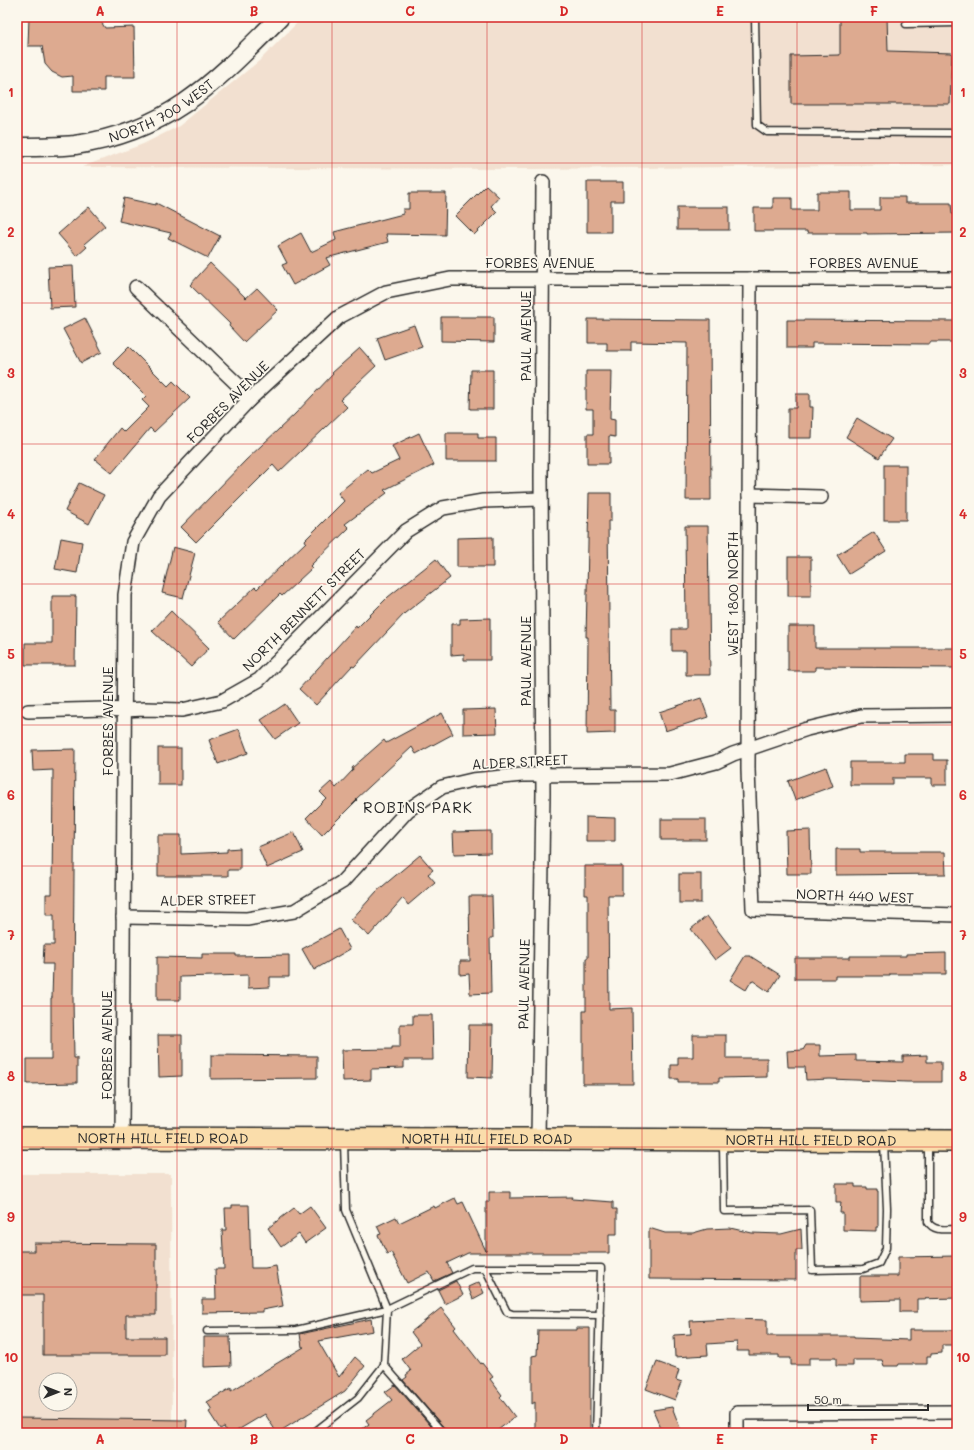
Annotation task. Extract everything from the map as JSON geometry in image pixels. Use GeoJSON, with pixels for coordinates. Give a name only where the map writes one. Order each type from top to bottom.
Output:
{"type":"FeatureCollection","features":[{"type":"Feature","properties":{"kind":"main road","name":"NORTH HILL FIELD ROAD"},"geometry":{"type":"LineString","coordinates":[[17,1138],[957,1141]]}},
{"type":"Feature","properties":{"kind":"street","name":"NORTH 700 WEST"},"geometry":{"type":"LineString","coordinates":[[17,147],[66,146],[102,140],[121,135],[154,122],[179,108],[202,91],[224,72],[280,17]]}},
{"type":"Feature","properties":{"kind":"street","name":"PAUL AVENUE"},"geometry":{"type":"LineString","coordinates":[[538,1139],[543,776],[543,182]]}},
{"type":"Feature","properties":{"kind":"street","name":"FORBES AVENUE"},"geometry":{"type":"LineString","coordinates":[[122,1138],[125,595],[132,542],[158,496],[248,402],[339,317],[386,292],[450,279],[957,279]]}},
{"type":"Feature","properties":{"kind":"street","name":"WEST 1800 NORTH"},"geometry":{"type":"LineString","coordinates":[[750,279],[748,749],[753,909]]}},
{"type":"Feature","properties":{"kind":"street"},"geometry":{"type":"LineString","coordinates":[[136,288],[238,385],[248,402]]}},
{"type":"Feature","properties":{"kind":"street"},"geometry":{"type":"LineString","coordinates":[[749,495],[821,497]]}},
{"type":"Feature","properties":{"kind":"street","name":"NORTH BENNETT STREET"},"geometry":{"type":"LineString","coordinates":[[28,711],[106,709],[182,710],[222,701],[259,680],[406,531],[443,508],[483,500],[542,499]]}},
{"type":"Feature","properties":{"kind":"street","name":"ALDER STREET"},"geometry":{"type":"LineString","coordinates":[[123,917],[247,919],[294,911],[342,882],[408,810],[442,787],[472,780],[522,775],[670,774],[716,762],[733,754],[807,728],[861,716],[957,715]]}},
{"type":"Feature","properties":{"kind":"street","name":"NORTH 440 WEST"},"geometry":{"type":"LineString","coordinates":[[753,909],[957,915]]}},
{"type":"Feature","properties":{"kind":"street"},"geometry":{"type":"LineString","coordinates":[[737,1433],[737,1413],[957,1412]]}},
{"type":"Feature","properties":{"kind":"lane"},"geometry":{"type":"LineString","coordinates":[[755,17],[757,125],[766,132],[957,133]]}},
{"type":"Feature","properties":{"kind":"lane"},"geometry":{"type":"LineString","coordinates":[[906,24],[957,23]]}},
{"type":"Feature","properties":{"kind":"lane"},"geometry":{"type":"LineString","coordinates":[[313,1433],[358,1398],[384,1365],[387,1309],[346,1210],[344,1139]]}},
{"type":"Feature","properties":{"kind":"lane"},"geometry":{"type":"LineString","coordinates":[[723,1140],[724,1211],[810,1210],[812,1270],[863,1269],[880,1263],[886,1248],[887,1209],[884,1140]]}},
{"type":"Feature","properties":{"kind":"lane"},"geometry":{"type":"LineString","coordinates":[[928,1141],[928,1222],[931,1226],[937,1229],[957,1229]]}},
{"type":"Feature","properties":{"kind":"lane"},"geometry":{"type":"LineString","coordinates":[[207,1331],[296,1330],[387,1309],[472,1268],[601,1268],[596,1433]]}},
{"type":"Feature","properties":{"kind":"lane"},"geometry":{"type":"LineString","coordinates":[[485,1268],[507,1312],[512,1314],[600,1315]]}},
{"type":"Feature","properties":{"kind":"lane"},"geometry":{"type":"LineString","coordinates":[[384,1365],[443,1433]]}},
{"type":"Feature","properties":{"kind":"shaded area"},"geometry":{"type":"Polygon","coordinates":[[[303,17],[957,17],[957,165],[526,169],[82,167],[143,144],[179,126],[259,61],[303,17]]]}},
{"type":"Feature","properties":{"kind":"shaded area"},"geometry":{"type":"Polygon","coordinates":[[[17,503],[22,503],[20,578],[19,1107],[17,1107],[17,503]]]}},
{"type":"Feature","properties":{"kind":"shaded area"},"geometry":{"type":"Polygon","coordinates":[[[17,1174],[171,1174],[172,1433],[17,1433],[17,1174]]]}},
{"type":"Feature","properties":{"kind":"building"},"geometry":{"type":"Polygon","coordinates":[[[29,17],[98,17],[105,28],[134,27],[135,77],[104,77],[104,91],[73,91],[73,76],[62,77],[52,72],[45,64],[42,46],[28,46],[29,17]]]}},
{"type":"Feature","properties":{"kind":"building"},"geometry":{"type":"Polygon","coordinates":[[[840,17],[887,17],[888,51],[952,53],[950,104],[791,104],[791,56],[840,55],[840,17]]]}},
{"type":"Feature","properties":{"kind":"building"},"geometry":{"type":"Polygon","coordinates":[[[587,182],[623,182],[623,201],[611,201],[611,232],[587,232],[587,182]]]}},
{"type":"Feature","properties":{"kind":"building"},"geometry":{"type":"Polygon","coordinates":[[[486,185],[499,197],[491,206],[497,212],[474,235],[455,216],[486,185]]]}},
{"type":"Feature","properties":{"kind":"building"},"geometry":{"type":"Polygon","coordinates":[[[817,192],[851,192],[851,210],[880,210],[880,197],[905,197],[905,203],[951,203],[952,214],[957,214],[957,233],[867,234],[807,233],[807,231],[754,231],[754,208],[773,208],[773,198],[792,198],[792,210],[817,210],[817,192]]]}},
{"type":"Feature","properties":{"kind":"building"},"geometry":{"type":"Polygon","coordinates":[[[409,193],[446,193],[445,235],[386,234],[388,242],[326,258],[330,265],[293,285],[282,265],[287,263],[278,246],[301,233],[311,252],[336,240],[334,232],[403,214],[403,209],[409,209],[409,193]]]}},
{"type":"Feature","properties":{"kind":"building"},"geometry":{"type":"Polygon","coordinates":[[[124,198],[156,205],[156,203],[220,236],[208,258],[168,238],[171,233],[119,221],[124,198]]]}},
{"type":"Feature","properties":{"kind":"building"},"geometry":{"type":"Polygon","coordinates":[[[89,207],[105,226],[84,244],[87,247],[77,256],[58,234],[89,207]]]}},
{"type":"Feature","properties":{"kind":"building"},"geometry":{"type":"Polygon","coordinates":[[[677,207],[729,207],[729,230],[677,230],[677,207]]]}},
{"type":"Feature","properties":{"kind":"building"},"geometry":{"type":"Polygon","coordinates":[[[210,263],[246,298],[257,288],[278,310],[244,342],[229,326],[230,324],[190,285],[210,263]]]}},
{"type":"Feature","properties":{"kind":"building"},"geometry":{"type":"Polygon","coordinates":[[[73,266],[75,307],[50,308],[48,267],[73,266]]]}},
{"type":"Feature","properties":{"kind":"building"},"geometry":{"type":"Polygon","coordinates":[[[441,317],[494,317],[494,342],[441,341],[441,317]]]}},
{"type":"Feature","properties":{"kind":"building"},"geometry":{"type":"Polygon","coordinates":[[[85,318],[102,352],[81,363],[63,329],[85,318]]]}},
{"type":"Feature","properties":{"kind":"building"},"geometry":{"type":"Polygon","coordinates":[[[588,319],[710,320],[711,500],[686,500],[687,343],[631,342],[631,351],[607,351],[607,343],[588,343],[588,319]]]}},
{"type":"Feature","properties":{"kind":"building"},"geometry":{"type":"Polygon","coordinates":[[[787,320],[957,321],[957,342],[930,342],[930,344],[812,343],[812,348],[787,348],[787,320]]]}},
{"type":"Feature","properties":{"kind":"building"},"geometry":{"type":"Polygon","coordinates":[[[414,325],[422,347],[385,360],[377,338],[414,325]]]}},
{"type":"Feature","properties":{"kind":"building"},"geometry":{"type":"Polygon","coordinates":[[[129,347],[168,386],[173,381],[190,398],[154,432],[150,428],[112,473],[95,459],[120,428],[124,432],[149,407],[142,400],[146,396],[113,363],[129,347]]]}},
{"type":"Feature","properties":{"kind":"building"},"geometry":{"type":"Polygon","coordinates":[[[360,348],[376,366],[340,400],[347,407],[279,472],[273,465],[196,542],[181,527],[246,460],[295,414],[333,374],[332,373],[360,348]]]}},
{"type":"Feature","properties":{"kind":"building"},"geometry":{"type":"Polygon","coordinates":[[[471,370],[493,370],[493,409],[470,409],[471,370]]]}},
{"type":"Feature","properties":{"kind":"building"},"geometry":{"type":"Polygon","coordinates":[[[586,371],[611,371],[610,419],[615,420],[615,437],[609,436],[609,464],[587,464],[587,434],[593,434],[593,409],[586,409],[586,371]]]}},
{"type":"Feature","properties":{"kind":"building"},"geometry":{"type":"Polygon","coordinates":[[[796,394],[810,394],[810,407],[813,407],[812,438],[788,438],[788,408],[796,408],[796,394]]]}},
{"type":"Feature","properties":{"kind":"building"},"geometry":{"type":"Polygon","coordinates":[[[857,418],[892,439],[879,458],[846,437],[857,418]]]}},
{"type":"Feature","properties":{"kind":"building"},"geometry":{"type":"Polygon","coordinates":[[[419,433],[434,465],[384,490],[387,493],[345,524],[349,528],[310,566],[312,568],[282,596],[280,594],[234,639],[218,622],[255,587],[257,589],[306,542],[305,540],[344,501],[338,493],[368,469],[372,473],[399,460],[392,446],[419,433]]]}},
{"type":"Feature","properties":{"kind":"building"},"geometry":{"type":"Polygon","coordinates":[[[446,433],[478,433],[478,438],[496,438],[496,461],[446,461],[446,433]]]}},
{"type":"Feature","properties":{"kind":"building"},"geometry":{"type":"Polygon","coordinates":[[[884,465],[906,465],[906,520],[884,520],[884,465]]]}},
{"type":"Feature","properties":{"kind":"building"},"geometry":{"type":"Polygon","coordinates":[[[79,483],[104,495],[89,524],[65,511],[79,483]]]}},
{"type":"Feature","properties":{"kind":"building"},"geometry":{"type":"Polygon","coordinates":[[[589,493],[611,493],[611,521],[608,521],[610,710],[615,710],[615,733],[587,734],[588,637],[586,637],[589,493]]]}},
{"type":"Feature","properties":{"kind":"building"},"geometry":{"type":"Polygon","coordinates":[[[685,526],[708,526],[710,675],[686,675],[686,651],[672,651],[672,629],[686,629],[685,526]]]}},
{"type":"Feature","properties":{"kind":"building"},"geometry":{"type":"Polygon","coordinates":[[[874,532],[886,551],[849,574],[837,555],[874,532]]]}},
{"type":"Feature","properties":{"kind":"building"},"geometry":{"type":"Polygon","coordinates":[[[493,537],[493,567],[457,567],[457,538],[493,537]]]}},
{"type":"Feature","properties":{"kind":"building"},"geometry":{"type":"Polygon","coordinates":[[[61,538],[82,542],[77,573],[55,569],[61,538]]]}},
{"type":"Feature","properties":{"kind":"building"},"geometry":{"type":"Polygon","coordinates":[[[173,547],[195,553],[183,598],[162,593],[173,547]]]}},
{"type":"Feature","properties":{"kind":"building"},"geometry":{"type":"Polygon","coordinates":[[[788,557],[811,557],[811,596],[788,596],[788,557]]]}},
{"type":"Feature","properties":{"kind":"building"},"geometry":{"type":"Polygon","coordinates":[[[436,559],[450,578],[405,613],[354,667],[352,666],[316,705],[299,689],[356,626],[357,628],[388,597],[436,559]]]}},
{"type":"Feature","properties":{"kind":"building"},"geometry":{"type":"Polygon","coordinates":[[[52,596],[76,596],[75,665],[25,665],[25,643],[52,643],[52,596]]]}},
{"type":"Feature","properties":{"kind":"building"},"geometry":{"type":"Polygon","coordinates":[[[171,611],[209,648],[191,667],[152,631],[171,611]]]}},
{"type":"Feature","properties":{"kind":"building"},"geometry":{"type":"Polygon","coordinates":[[[490,618],[490,660],[464,660],[464,654],[451,655],[451,624],[460,624],[460,619],[490,618]]]}},
{"type":"Feature","properties":{"kind":"building"},"geometry":{"type":"Polygon","coordinates":[[[788,626],[815,626],[815,648],[957,648],[957,668],[815,667],[815,671],[788,671],[788,626]]]}},
{"type":"Feature","properties":{"kind":"building"},"geometry":{"type":"Polygon","coordinates":[[[701,698],[708,717],[665,731],[659,712],[701,698]]]}},
{"type":"Feature","properties":{"kind":"building"},"geometry":{"type":"Polygon","coordinates":[[[285,704],[298,723],[275,739],[261,720],[285,704]]]}},
{"type":"Feature","properties":{"kind":"building"},"geometry":{"type":"Polygon","coordinates":[[[496,709],[497,733],[463,734],[463,710],[496,709]]]}},
{"type":"Feature","properties":{"kind":"building"},"geometry":{"type":"Polygon","coordinates":[[[442,713],[453,734],[416,754],[412,747],[356,799],[357,800],[322,835],[306,818],[326,798],[320,792],[331,782],[336,788],[353,770],[352,768],[384,740],[386,743],[442,713]]]}},
{"type":"Feature","properties":{"kind":"building"},"geometry":{"type":"Polygon","coordinates":[[[239,729],[248,753],[218,764],[209,740],[239,729]]]}},
{"type":"Feature","properties":{"kind":"building"},"geometry":{"type":"Polygon","coordinates":[[[158,748],[181,748],[181,785],[158,785],[158,748]]]}},
{"type":"Feature","properties":{"kind":"building"},"geometry":{"type":"Polygon","coordinates":[[[75,749],[73,998],[74,1058],[77,1058],[77,1083],[27,1084],[27,1059],[51,1059],[51,998],[53,964],[43,964],[44,945],[54,945],[54,915],[46,915],[46,894],[52,894],[53,770],[33,771],[32,750],[75,749]]]}},
{"type":"Feature","properties":{"kind":"building"},"geometry":{"type":"Polygon","coordinates":[[[905,754],[934,754],[934,760],[947,760],[947,785],[932,785],[932,778],[893,778],[893,785],[850,785],[850,762],[905,762],[905,754]]]}},
{"type":"Feature","properties":{"kind":"building"},"geometry":{"type":"Polygon","coordinates":[[[826,767],[833,786],[795,800],[788,781],[826,767]]]}},
{"type":"Feature","properties":{"kind":"building"},"geometry":{"type":"Polygon","coordinates":[[[586,817],[615,818],[615,841],[586,841],[586,817]]]}},
{"type":"Feature","properties":{"kind":"building"},"geometry":{"type":"Polygon","coordinates":[[[661,819],[706,819],[706,840],[661,840],[661,819]]]}},
{"type":"Feature","properties":{"kind":"building"},"geometry":{"type":"Polygon","coordinates":[[[810,830],[811,874],[787,874],[786,831],[810,830]]]}},
{"type":"Feature","properties":{"kind":"building"},"geometry":{"type":"Polygon","coordinates":[[[491,831],[491,853],[454,854],[453,832],[491,831]]]}},
{"type":"Feature","properties":{"kind":"building"},"geometry":{"type":"Polygon","coordinates":[[[294,832],[303,852],[267,868],[258,847],[294,832]]]}},
{"type":"Feature","properties":{"kind":"building"},"geometry":{"type":"Polygon","coordinates":[[[158,835],[181,835],[181,854],[227,852],[227,849],[240,848],[240,870],[228,870],[228,876],[158,876],[158,835]]]}},
{"type":"Feature","properties":{"kind":"building"},"geometry":{"type":"Polygon","coordinates":[[[836,849],[860,849],[860,852],[945,852],[946,874],[836,875],[836,849]]]}},
{"type":"Feature","properties":{"kind":"building"},"geometry":{"type":"Polygon","coordinates":[[[420,855],[433,870],[428,874],[435,882],[408,905],[403,898],[369,936],[351,920],[377,891],[420,855]]]}},
{"type":"Feature","properties":{"kind":"building"},"geometry":{"type":"Polygon","coordinates":[[[585,866],[622,866],[622,895],[608,895],[609,1009],[632,1008],[633,1084],[583,1084],[583,1011],[586,1011],[586,958],[588,958],[588,895],[585,895],[585,866]]]}},
{"type":"Feature","properties":{"kind":"building"},"geometry":{"type":"Polygon","coordinates":[[[679,874],[701,874],[701,903],[679,903],[679,874]]]}},
{"type":"Feature","properties":{"kind":"building"},"geometry":{"type":"Polygon","coordinates":[[[469,896],[492,896],[493,938],[490,938],[491,993],[470,994],[469,974],[460,975],[460,961],[470,961],[469,896]]]}},
{"type":"Feature","properties":{"kind":"building"},"geometry":{"type":"Polygon","coordinates":[[[707,916],[731,948],[715,960],[691,929],[707,916]]]}},
{"type":"Feature","properties":{"kind":"building"},"geometry":{"type":"Polygon","coordinates":[[[339,929],[350,949],[314,970],[302,949],[339,929]]]}},
{"type":"Feature","properties":{"kind":"building"},"geometry":{"type":"Polygon","coordinates":[[[946,953],[946,974],[890,974],[890,976],[835,976],[835,979],[795,979],[795,958],[850,958],[850,956],[906,956],[906,954],[946,953]]]}},
{"type":"Feature","properties":{"kind":"building"},"geometry":{"type":"Polygon","coordinates":[[[202,954],[236,954],[236,956],[289,955],[289,977],[270,977],[270,987],[248,988],[248,975],[180,977],[180,1000],[157,1000],[157,957],[202,958],[202,954]]]}},
{"type":"Feature","properties":{"kind":"building"},"geometry":{"type":"Polygon","coordinates":[[[745,956],[750,956],[780,975],[769,992],[752,980],[746,990],[730,980],[745,956]]]}},
{"type":"Feature","properties":{"kind":"building"},"geometry":{"type":"Polygon","coordinates":[[[413,1015],[432,1015],[433,1060],[404,1060],[404,1068],[371,1069],[371,1080],[343,1081],[342,1050],[392,1049],[392,1047],[400,1047],[400,1024],[413,1024],[413,1015]]]}},
{"type":"Feature","properties":{"kind":"building"},"geometry":{"type":"Polygon","coordinates":[[[469,1025],[493,1025],[492,1078],[468,1077],[469,1025]]]}},
{"type":"Feature","properties":{"kind":"building"},"geometry":{"type":"Polygon","coordinates":[[[158,1035],[182,1035],[182,1076],[159,1077],[158,1035]]]}},
{"type":"Feature","properties":{"kind":"building"},"geometry":{"type":"Polygon","coordinates":[[[693,1035],[726,1035],[726,1058],[767,1058],[767,1077],[719,1078],[719,1082],[678,1082],[678,1079],[671,1079],[671,1065],[678,1065],[678,1057],[693,1057],[693,1035]]]}},
{"type":"Feature","properties":{"kind":"building"},"geometry":{"type":"Polygon","coordinates":[[[806,1045],[820,1045],[820,1056],[856,1055],[856,1061],[903,1062],[903,1056],[927,1055],[927,1062],[941,1062],[941,1082],[830,1079],[806,1080],[805,1067],[788,1067],[787,1051],[803,1050],[806,1045]]]}},
{"type":"Feature","properties":{"kind":"building"},"geometry":{"type":"Polygon","coordinates":[[[211,1055],[317,1056],[317,1078],[211,1079],[211,1055]]]}},
{"type":"Feature","properties":{"kind":"building"},"geometry":{"type":"Polygon","coordinates":[[[836,1184],[855,1184],[855,1187],[877,1189],[878,1227],[876,1227],[876,1231],[843,1230],[843,1213],[840,1213],[841,1202],[836,1202],[836,1184]]]}},
{"type":"Feature","properties":{"kind":"building"},"geometry":{"type":"Polygon","coordinates":[[[489,1192],[510,1192],[510,1198],[573,1197],[572,1199],[613,1202],[613,1209],[617,1209],[617,1234],[609,1234],[609,1253],[468,1253],[447,1263],[452,1273],[434,1281],[429,1272],[407,1283],[391,1252],[387,1254],[378,1235],[381,1234],[377,1226],[396,1217],[399,1223],[434,1206],[435,1208],[455,1198],[458,1204],[463,1202],[486,1251],[486,1202],[489,1202],[489,1192]]]}},
{"type":"Feature","properties":{"kind":"building"},"geometry":{"type":"Polygon","coordinates":[[[232,1205],[249,1205],[251,1268],[276,1266],[283,1306],[262,1310],[262,1312],[202,1313],[202,1299],[216,1299],[215,1269],[224,1269],[222,1230],[226,1230],[225,1208],[232,1208],[232,1205]]]}},
{"type":"Feature","properties":{"kind":"building"},"geometry":{"type":"Polygon","coordinates":[[[310,1206],[326,1228],[305,1243],[299,1234],[281,1247],[268,1228],[294,1208],[299,1214],[310,1206]]]}},
{"type":"Feature","properties":{"kind":"building"},"geometry":{"type":"Polygon","coordinates":[[[649,1228],[665,1233],[693,1233],[707,1229],[730,1228],[752,1233],[781,1234],[801,1229],[802,1250],[796,1250],[796,1280],[649,1279],[649,1228]]]}},
{"type":"Feature","properties":{"kind":"building"},"geometry":{"type":"Polygon","coordinates":[[[34,1243],[156,1244],[156,1315],[126,1315],[126,1337],[165,1337],[165,1355],[43,1355],[43,1295],[17,1295],[17,1251],[34,1251],[34,1243]]]}},
{"type":"Feature","properties":{"kind":"building"},"geometry":{"type":"Polygon","coordinates":[[[957,1256],[957,1298],[917,1299],[917,1312],[900,1312],[900,1300],[860,1301],[860,1276],[898,1276],[898,1257],[957,1256]]]}},
{"type":"Feature","properties":{"kind":"building"},"geometry":{"type":"Polygon","coordinates":[[[456,1281],[463,1295],[445,1304],[438,1290],[456,1281]]]}},
{"type":"Feature","properties":{"kind":"building"},"geometry":{"type":"Polygon","coordinates":[[[479,1282],[484,1293],[473,1299],[468,1287],[479,1282]]]}},
{"type":"Feature","properties":{"kind":"building"},"geometry":{"type":"Polygon","coordinates":[[[441,1308],[456,1327],[454,1329],[493,1377],[490,1379],[502,1395],[500,1397],[515,1417],[494,1433],[447,1433],[403,1380],[411,1371],[402,1359],[420,1344],[411,1332],[441,1308]]]}},
{"type":"Feature","properties":{"kind":"building"},"geometry":{"type":"Polygon","coordinates":[[[371,1319],[373,1331],[318,1341],[339,1377],[355,1357],[365,1366],[345,1391],[277,1433],[265,1414],[233,1433],[227,1433],[224,1427],[220,1429],[209,1412],[212,1410],[207,1402],[231,1388],[231,1391],[304,1347],[302,1347],[300,1334],[371,1319]]]}},
{"type":"Feature","properties":{"kind":"building"},"geometry":{"type":"Polygon","coordinates":[[[730,1319],[767,1320],[767,1336],[854,1336],[854,1338],[909,1340],[909,1330],[957,1330],[957,1345],[942,1345],[942,1353],[927,1356],[927,1364],[899,1364],[898,1366],[884,1366],[882,1360],[853,1360],[853,1366],[836,1366],[836,1358],[809,1358],[809,1365],[791,1365],[791,1358],[779,1358],[779,1355],[749,1355],[749,1351],[736,1351],[737,1342],[707,1344],[708,1355],[675,1357],[674,1335],[691,1334],[690,1321],[730,1319]]]}},
{"type":"Feature","properties":{"kind":"building"},"geometry":{"type":"Polygon","coordinates":[[[577,1328],[590,1328],[590,1433],[535,1433],[535,1402],[532,1404],[532,1356],[537,1355],[538,1330],[577,1330],[577,1328]]]}},
{"type":"Feature","properties":{"kind":"building"},"geometry":{"type":"Polygon","coordinates":[[[204,1337],[230,1337],[231,1366],[204,1367],[204,1337]]]}},
{"type":"Feature","properties":{"kind":"building"},"geometry":{"type":"Polygon","coordinates":[[[657,1362],[679,1370],[676,1380],[682,1382],[675,1400],[646,1389],[657,1362]]]}},
{"type":"Feature","properties":{"kind":"building"},"geometry":{"type":"Polygon","coordinates":[[[395,1385],[437,1433],[357,1433],[369,1424],[366,1420],[392,1400],[385,1392],[395,1385]]]}},
{"type":"Feature","properties":{"kind":"building"},"geometry":{"type":"Polygon","coordinates":[[[672,1407],[682,1433],[663,1433],[653,1410],[672,1407]]]}},
{"type":"Feature","properties":{"kind":"building"},"geometry":{"type":"Polygon","coordinates":[[[17,1418],[187,1420],[186,1433],[17,1433],[17,1418]]]}},
{"type":"Feature","properties":{"kind":"district","name":"ROBINS PARK"},"geometry":{"type":"Point","coordinates":[418,808]}}]}
